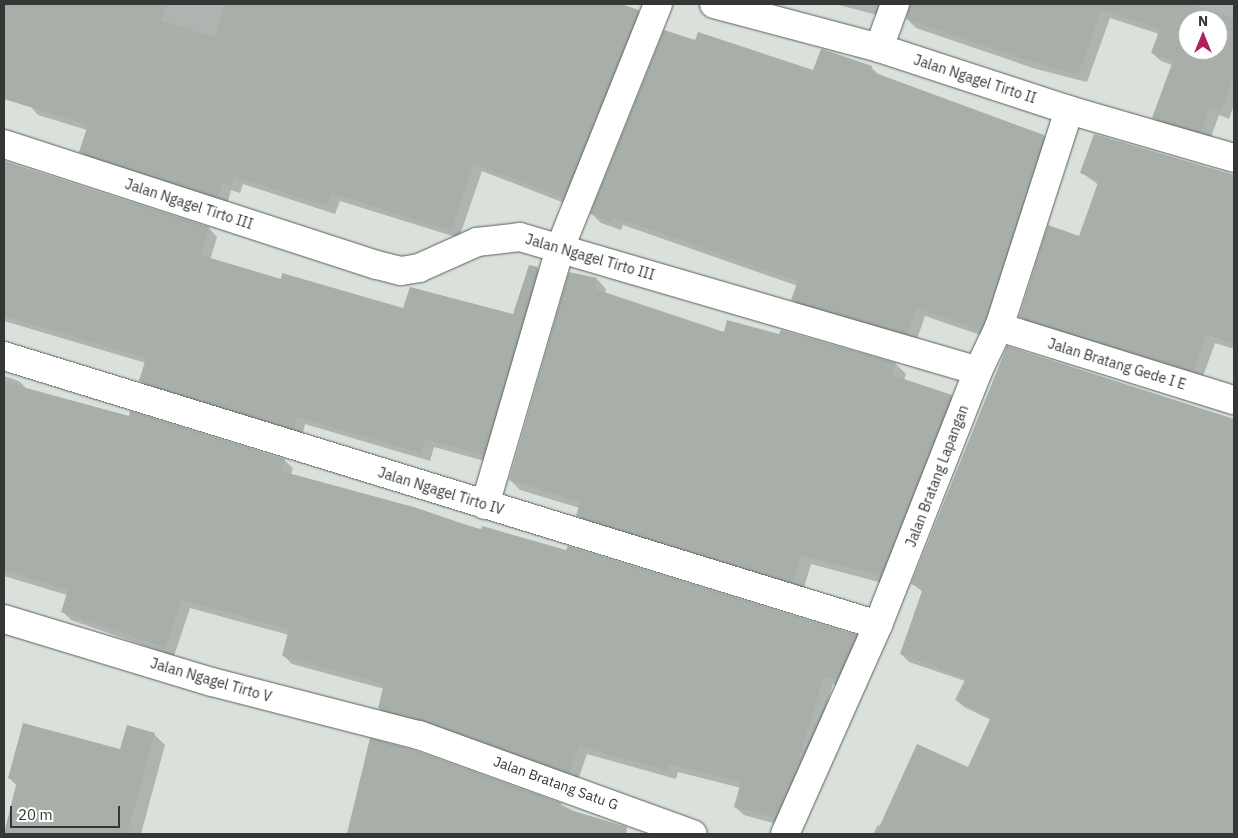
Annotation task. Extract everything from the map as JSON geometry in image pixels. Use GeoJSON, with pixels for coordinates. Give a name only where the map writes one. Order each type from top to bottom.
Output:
{"type":"FeatureCollection","features":[{"type":"Feature","properties":{"kind":"street"},"geometry":{"type":"LineString","coordinates":[[485,505],[560,248],[658,4]]}},
{"type":"Feature","properties":{"kind":"street","name":"Jalan Ngagel Tirto II"},"geometry":{"type":"LineString","coordinates":[[714,4],[879,48],[1069,110],[1234,158]]}},
{"type":"Feature","properties":{"kind":"street"},"geometry":{"type":"LineString","coordinates":[[879,48],[895,4]]}},
{"type":"Feature","properties":{"kind":"street","name":"Jalan Bratang Lapangan"},"geometry":{"type":"LineString","coordinates":[[785,834],[878,625],[978,371],[999,327],[1069,110]]}},
{"type":"Feature","properties":{"kind":"street","name":"Jalan Ngagel Tirto III"},"geometry":{"type":"LineString","coordinates":[[4,144],[401,271],[419,268],[477,242],[494,238],[520,237],[978,371]]}},
{"type":"Feature","properties":{"kind":"street","name":"Jalan Bratang Gede I E"},"geometry":{"type":"LineString","coordinates":[[999,327],[1234,400]]}},
{"type":"Feature","properties":{"kind":"street","name":"Jalan Ngagel Tirto IV"},"geometry":{"type":"LineString","coordinates":[[4,356],[878,625]]}},
{"type":"Feature","properties":{"kind":"street","name":"Jalan Ngagel Tirto V"},"geometry":{"type":"LineString","coordinates":[[4,619],[212,682],[419,735]]}},
{"type":"Feature","properties":{"kind":"street","name":"Jalan Bratang Satu G"},"geometry":{"type":"LineString","coordinates":[[419,735],[693,834]]}},
{"type":"Feature","properties":{"kind":"building"},"geometry":{"type":"Polygon","coordinates":[[[4,4],[167,4],[161,21],[215,37],[225,4],[621,4],[639,10],[563,198],[474,164],[451,231],[332,193],[327,206],[234,176],[232,185],[223,183],[218,197],[79,152],[88,125],[4,99],[4,4]]]}},
{"type":"Feature","properties":{"kind":"building"},"geometry":{"type":"Polygon","coordinates":[[[910,4],[1193,4],[1209,10],[1178,10],[1178,60],[1228,60],[1228,17],[1234,19],[1234,74],[1221,111],[1210,108],[1201,132],[1152,118],[1173,61],[1151,53],[1160,29],[1101,10],[1078,74],[1026,60],[906,19],[910,4]]]}},
{"type":"Feature","properties":{"kind":"building"},"geometry":{"type":"Polygon","coordinates":[[[664,30],[695,40],[698,32],[813,70],[821,49],[825,50],[872,66],[870,71],[1044,135],[980,330],[916,308],[907,334],[791,300],[798,281],[614,217],[612,222],[590,214],[664,30]]]}},
{"type":"Feature","properties":{"kind":"building"},"geometry":{"type":"Polygon","coordinates":[[[1094,134],[1234,175],[1234,344],[1206,334],[1193,371],[1019,317],[1048,225],[1079,236],[1099,180],[1080,173],[1094,134]]]}},
{"type":"Feature","properties":{"kind":"building"},"geometry":{"type":"Polygon","coordinates":[[[4,161],[209,227],[200,255],[281,279],[282,273],[403,308],[410,287],[513,314],[529,265],[538,267],[483,455],[425,439],[421,453],[297,417],[293,429],[139,381],[146,358],[4,316],[4,161]]]}},
{"type":"Feature","properties":{"kind":"building"},"geometry":{"type":"Polygon","coordinates":[[[569,272],[597,278],[595,289],[724,332],[727,320],[779,334],[781,330],[896,363],[892,375],[952,395],[880,576],[801,555],[793,582],[576,516],[580,502],[509,480],[569,272]]]}},
{"type":"Feature","properties":{"kind":"building"},"geometry":{"type":"Polygon","coordinates":[[[1007,346],[1234,419],[1234,834],[876,834],[917,744],[968,767],[991,717],[955,700],[966,678],[900,654],[923,588],[911,584],[1007,346]]]}},
{"type":"Feature","properties":{"kind":"building"},"geometry":{"type":"Polygon","coordinates":[[[4,382],[129,416],[130,411],[285,459],[281,471],[417,508],[481,530],[482,526],[566,550],[568,546],[857,635],[837,680],[824,676],[794,774],[775,818],[734,807],[741,782],[670,764],[668,771],[579,746],[569,773],[424,720],[378,708],[384,684],[282,656],[289,629],[182,600],[165,648],[61,612],[68,590],[4,570],[4,382]]]}},
{"type":"Feature","properties":{"kind":"building"},"geometry":{"type":"Polygon","coordinates":[[[23,723],[120,749],[127,725],[155,733],[127,834],[4,834],[17,781],[8,778],[23,723]]]}},
{"type":"Feature","properties":{"kind":"building"},"geometry":{"type":"Polygon","coordinates":[[[370,738],[414,750],[561,803],[560,807],[627,827],[626,834],[347,834],[370,738]]]}}]}
